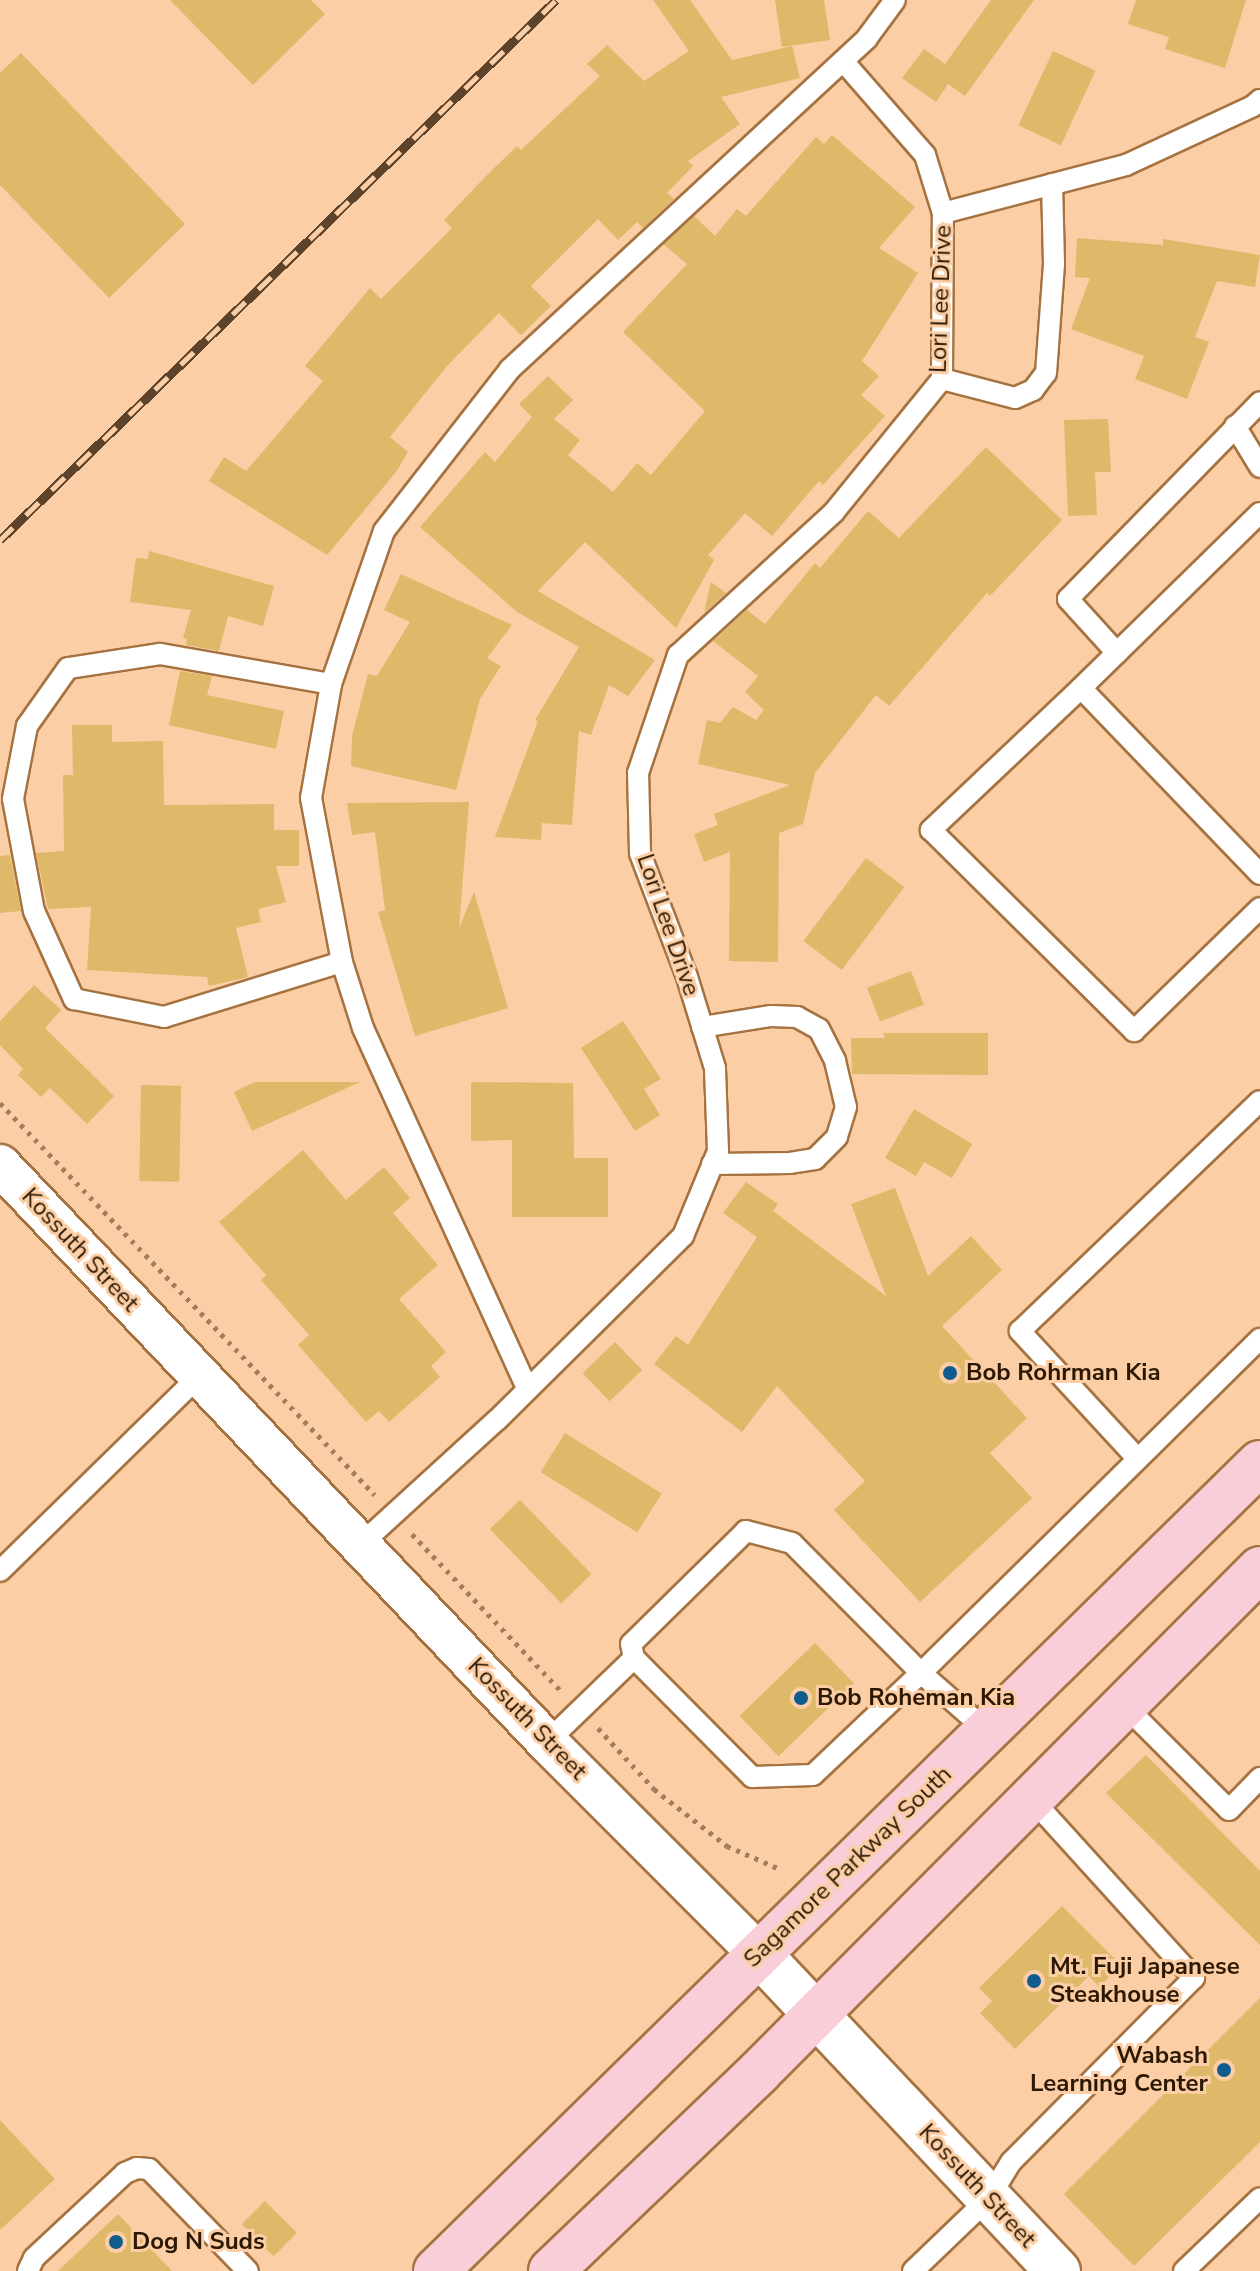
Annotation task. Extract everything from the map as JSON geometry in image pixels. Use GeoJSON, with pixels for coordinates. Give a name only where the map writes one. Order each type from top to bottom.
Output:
{"type":"FeatureCollection","features":[{"type":"Feature","properties":{"kind":"main road","name":"Sagamore Parkway South"},"geometry":{"type":"LineString","coordinates":[[436,2271],[1260,1463]]}},
{"type":"Feature","properties":{"kind":"main road"},"geometry":{"type":"LineString","coordinates":[[551,2271],[816,2015],[1260,1569]]}},
{"type":"Feature","properties":{"kind":"street","name":"Kossuth Street"},"geometry":{"type":"LineString","coordinates":[[0,1165],[547,1742],[759,1954],[1058,2271]]}},
{"type":"Feature","properties":{"kind":"lane"},"geometry":{"type":"LineString","coordinates":[[527,1388],[363,1028],[342,962],[311,798],[331,684],[384,531],[510,369],[867,38],[895,0]]}},
{"type":"Feature","properties":{"kind":"lane","name":"Lori Lee Drive"},"geometry":{"type":"LineString","coordinates":[[361,1544],[683,1236],[718,1151],[715,1068],[640,853],[638,773],[678,655],[834,512],[942,379],[943,213],[925,155],[843,61]]}},
{"type":"Feature","properties":{"kind":"lane","name":"Lori Lee Drive"},"geometry":{"type":"LineString","coordinates":[[943,213],[1126,165],[1260,100]]}},
{"type":"Feature","properties":{"kind":"lane"},"geometry":{"type":"LineString","coordinates":[[942,379],[1015,398],[1033,390],[1046,373],[1054,264],[1052,184]]}},
{"type":"Feature","properties":{"kind":"lane"},"geometry":{"type":"LineString","coordinates":[[1117,653],[1068,599],[1260,402]]}},
{"type":"Feature","properties":{"kind":"lane"},"geometry":{"type":"LineString","coordinates":[[1235,426],[1260,467]]}},
{"type":"Feature","properties":{"kind":"lane"},"geometry":{"type":"LineString","coordinates":[[1260,513],[931,830],[1134,1031],[1260,908]]}},
{"type":"Feature","properties":{"kind":"lane"},"geometry":{"type":"LineString","coordinates":[[331,684],[160,654],[68,668],[27,726],[13,799],[34,911],[74,999],[164,1017],[342,962]]}},
{"type":"Feature","properties":{"kind":"lane"},"geometry":{"type":"LineString","coordinates":[[1081,688],[1260,874]]}},
{"type":"Feature","properties":{"kind":"lane"},"geometry":{"type":"LineString","coordinates":[[702,1027],[771,1016],[797,1017],[819,1029],[835,1061],[846,1107],[837,1137],[815,1159],[790,1163],[712,1164]]}},
{"type":"Feature","properties":{"kind":"lane"},"geometry":{"type":"LineString","coordinates":[[1137,1458],[1020,1331],[1260,1101]]}},
{"type":"Feature","properties":{"kind":"lane"},"geometry":{"type":"LineString","coordinates":[[987,1731],[921,1673],[792,1543],[746,1531],[631,1644],[634,1658],[752,1777],[813,1775],[921,1673],[1260,1339]]}},
{"type":"Feature","properties":{"kind":"lane"},"geometry":{"type":"LineString","coordinates":[[0,1571],[199,1376]]}},
{"type":"Feature","properties":{"kind":"lane"},"geometry":{"type":"LineString","coordinates":[[547,1742],[634,1658]]}},
{"type":"Feature","properties":{"kind":"lane"},"geometry":{"type":"LineString","coordinates":[[1124,1705],[1229,1810],[1260,1778]]}},
{"type":"Feature","properties":{"kind":"lane"},"geometry":{"type":"LineString","coordinates":[[913,2271],[989,2198],[1011,2162],[1194,1978],[1031,1798]]}},
{"type":"Feature","properties":{"kind":"lane"},"geometry":{"type":"LineString","coordinates":[[28,2271],[34,2258],[113,2183],[137,2168],[149,2169],[248,2271]]}},
{"type":"Feature","properties":{"kind":"lane"},"geometry":{"type":"LineString","coordinates":[[1184,2271],[1260,2198]]}},
{"type":"Feature","properties":{"kind":"path"},"geometry":{"type":"LineString","coordinates":[[0,1103],[375,1495]]}},
{"type":"Feature","properties":{"kind":"building"},"geometry":{"type":"Polygon","coordinates":[[[170,0],[311,0],[325,14],[253,85],[170,0]]]}},
{"type":"Feature","properties":{"kind":"building"},"geometry":{"type":"Polygon","coordinates":[[[653,0],[690,0],[732,60],[792,46],[800,78],[721,97],[740,124],[688,161],[693,166],[667,193],[674,199],[643,228],[637,222],[618,240],[598,219],[531,286],[551,306],[521,335],[499,313],[447,366],[390,437],[408,452],[396,472],[327,555],[209,481],[224,457],[246,471],[323,381],[305,366],[370,288],[381,299],[452,228],[444,220],[488,174],[517,146],[521,150],[600,76],[587,64],[607,45],[644,81],[689,51],[653,0]]]}},
{"type":"Feature","properties":{"kind":"building"},"geometry":{"type":"Polygon","coordinates":[[[775,0],[824,0],[830,40],[782,47],[775,0]]]}},
{"type":"Feature","properties":{"kind":"building"},"geometry":{"type":"Polygon","coordinates":[[[991,0],[1034,0],[965,96],[948,84],[936,102],[902,78],[924,49],[945,64],[991,0]]]}},
{"type":"Feature","properties":{"kind":"building"},"geometry":{"type":"Polygon","coordinates":[[[1136,0],[1246,0],[1225,68],[1165,49],[1169,37],[1128,24],[1136,0]]]}},
{"type":"Feature","properties":{"kind":"building"},"geometry":{"type":"Polygon","coordinates":[[[1053,51],[1096,71],[1061,145],[1018,125],[1053,51]]]}},
{"type":"Feature","properties":{"kind":"building"},"geometry":{"type":"Polygon","coordinates":[[[21,53],[185,224],[109,298],[0,185],[0,73],[21,53]]]}},
{"type":"Feature","properties":{"kind":"building"},"geometry":{"type":"Polygon","coordinates":[[[832,135],[915,207],[879,248],[918,273],[862,361],[879,376],[861,395],[885,416],[823,485],[819,481],[772,536],[745,513],[708,555],[714,560],[676,628],[585,542],[538,591],[655,660],[628,696],[609,685],[591,735],[579,731],[572,825],[542,823],[541,840],[495,837],[538,721],[535,720],[579,647],[517,612],[420,527],[485,452],[495,462],[532,417],[519,404],[548,376],[573,400],[554,419],[580,440],[568,455],[613,492],[637,463],[651,475],[705,411],[623,332],[687,264],[663,244],[694,216],[715,236],[737,209],[746,216],[816,137],[824,144],[832,135]]]}},
{"type":"Feature","properties":{"kind":"building"},"geometry":{"type":"Polygon","coordinates":[[[1077,238],[1163,245],[1163,239],[1260,255],[1255,287],[1217,281],[1195,337],[1209,342],[1187,399],[1135,379],[1144,356],[1071,329],[1090,278],[1075,277],[1077,238]]]}},
{"type":"Feature","properties":{"kind":"building"},"geometry":{"type":"Polygon","coordinates":[[[1108,419],[1111,472],[1095,472],[1097,515],[1068,516],[1064,420],[1108,419]]]}},
{"type":"Feature","properties":{"kind":"building"},"geometry":{"type":"Polygon","coordinates":[[[986,447],[1062,520],[990,596],[987,593],[889,706],[876,695],[815,773],[803,824],[779,833],[778,962],[729,961],[730,852],[704,862],[694,834],[718,825],[714,814],[790,785],[698,764],[707,720],[720,723],[733,707],[756,720],[764,710],[745,692],[758,676],[713,641],[747,610],[765,624],[815,563],[820,568],[868,511],[899,538],[986,447]]]}},
{"type":"Feature","properties":{"kind":"building"},"geometry":{"type":"Polygon","coordinates":[[[149,551],[274,586],[263,626],[228,616],[219,651],[186,645],[187,639],[183,638],[191,610],[130,602],[136,558],[148,559],[149,551]]]}},
{"type":"Feature","properties":{"kind":"building"},"geometry":{"type":"Polygon","coordinates":[[[401,574],[512,625],[487,658],[501,666],[480,699],[456,790],[351,766],[352,736],[368,674],[377,676],[410,622],[384,610],[401,574]]]}},
{"type":"Feature","properties":{"kind":"building"},"geometry":{"type":"Polygon","coordinates":[[[711,582],[726,593],[704,613],[711,582]]]}},
{"type":"Feature","properties":{"kind":"building"},"geometry":{"type":"Polygon","coordinates":[[[180,671],[212,676],[207,695],[284,711],[276,749],[169,725],[180,671]]]}},
{"type":"Feature","properties":{"kind":"building"},"geometry":{"type":"Polygon","coordinates":[[[72,725],[112,725],[112,742],[163,741],[164,805],[274,804],[274,830],[299,830],[299,866],[276,866],[286,902],[258,909],[261,922],[236,928],[248,977],[209,986],[207,977],[87,970],[91,907],[48,909],[36,853],[64,851],[63,775],[73,775],[72,725]]]}},
{"type":"Feature","properties":{"kind":"building"},"geometry":{"type":"Polygon","coordinates":[[[469,802],[459,928],[474,892],[508,1008],[415,1036],[378,912],[385,910],[375,832],[352,835],[347,803],[469,802]]]}},
{"type":"Feature","properties":{"kind":"building"},"geometry":{"type":"Polygon","coordinates":[[[10,855],[21,911],[0,913],[0,856],[10,855]]]}},
{"type":"Feature","properties":{"kind":"building"},"geometry":{"type":"Polygon","coordinates":[[[866,858],[904,887],[842,970],[803,941],[866,858]]]}},
{"type":"Feature","properties":{"kind":"building"},"geometry":{"type":"Polygon","coordinates":[[[911,971],[924,1005],[880,1021],[867,988],[911,971]]]}},
{"type":"Feature","properties":{"kind":"building"},"geometry":{"type":"Polygon","coordinates":[[[34,985],[61,1010],[45,1028],[114,1096],[87,1124],[50,1088],[41,1097],[18,1075],[23,1069],[0,1045],[0,1021],[34,985]]]}},
{"type":"Feature","properties":{"kind":"building"},"geometry":{"type":"Polygon","coordinates":[[[623,1021],[661,1079],[644,1089],[660,1115],[635,1131],[581,1048],[623,1021]]]}},
{"type":"Feature","properties":{"kind":"building"},"geometry":{"type":"Polygon","coordinates":[[[883,1033],[988,1033],[988,1075],[852,1074],[851,1038],[885,1038],[883,1033]]]}},
{"type":"Feature","properties":{"kind":"building"},"geometry":{"type":"Polygon","coordinates":[[[255,1082],[360,1082],[252,1131],[234,1092],[255,1082]]]}},
{"type":"Feature","properties":{"kind":"building"},"geometry":{"type":"Polygon","coordinates":[[[471,1082],[573,1083],[574,1158],[608,1158],[608,1217],[512,1217],[512,1140],[471,1141],[471,1082]]]}},
{"type":"Feature","properties":{"kind":"building"},"geometry":{"type":"Polygon","coordinates":[[[141,1085],[181,1086],[179,1182],[139,1181],[141,1085]]]}},
{"type":"Feature","properties":{"kind":"building"},"geometry":{"type":"Polygon","coordinates":[[[914,1109],[972,1144],[952,1178],[924,1162],[916,1176],[885,1158],[914,1109]]]}},
{"type":"Feature","properties":{"kind":"building"},"geometry":{"type":"Polygon","coordinates":[[[303,1150],[346,1200],[384,1167],[410,1198],[393,1213],[438,1265],[399,1299],[446,1352],[431,1366],[440,1377],[389,1422],[379,1411],[366,1422],[298,1345],[309,1335],[261,1280],[266,1275],[219,1222],[303,1150]]]}},
{"type":"Feature","properties":{"kind":"building"},"geometry":{"type":"Polygon","coordinates":[[[746,1182],[778,1204],[773,1211],[886,1296],[851,1204],[895,1188],[928,1276],[971,1236],[1002,1270],[942,1326],[1027,1418],[990,1453],[1032,1498],[920,1602],[834,1510],[865,1481],[777,1386],[742,1432],[654,1364],[676,1336],[688,1345],[757,1237],[723,1213],[746,1182]]]}},
{"type":"Feature","properties":{"kind":"building"},"geometry":{"type":"Polygon","coordinates":[[[615,1342],[642,1370],[610,1401],[583,1373],[615,1342]]]}},
{"type":"Feature","properties":{"kind":"building"},"geometry":{"type":"Polygon","coordinates":[[[565,1433],[662,1493],[637,1532],[541,1472],[565,1433]]]}},
{"type":"Feature","properties":{"kind":"building"},"geometry":{"type":"Polygon","coordinates":[[[520,1500],[592,1574],[561,1603],[490,1529],[520,1500]]]}},
{"type":"Feature","properties":{"kind":"building"},"geometry":{"type":"Polygon","coordinates":[[[815,1643],[854,1683],[778,1756],[739,1716],[815,1643]]]}},
{"type":"Feature","properties":{"kind":"building"},"geometry":{"type":"Polygon","coordinates":[[[1146,1755],[1260,1871],[1260,1945],[1106,1793],[1146,1755]]]}},
{"type":"Feature","properties":{"kind":"building","name":"Mt. Fuji Japanese Steakhouse"},"geometry":{"type":"Polygon","coordinates":[[[1062,1906],[1121,1965],[1099,1987],[1089,1976],[1015,2049],[980,2013],[992,2001],[979,1988],[1062,1906]]]}},
{"type":"Feature","properties":{"kind":"building","name":"Wabash Learning Center"},"geometry":{"type":"Polygon","coordinates":[[[1260,1998],[1260,2142],[1134,2266],[1064,2194],[1260,1998]]]}},
{"type":"Feature","properties":{"kind":"building"},"geometry":{"type":"Polygon","coordinates":[[[0,2120],[55,2179],[0,2230],[0,2120]]]}},
{"type":"Feature","properties":{"kind":"building"},"geometry":{"type":"Polygon","coordinates":[[[265,2201],[297,2233],[273,2256],[242,2224],[265,2201]]]}},
{"type":"Feature","properties":{"kind":"building","name":"Dog N Suds"},"geometry":{"type":"Polygon","coordinates":[[[118,2214],[172,2271],[58,2271],[118,2214]]]}},
{"type":"Feature","properties":{"kind":"railway"},"geometry":{"type":"LineString","coordinates":[[0,540],[556,0]]}},
{"type":"Feature","properties":{"kind":"place","name":"Bob Rohrman Kia"},"geometry":{"type":"Point","coordinates":[950,1373]}},
{"type":"Feature","properties":{"kind":"place","name":"Bob Roheman Kia"},"geometry":{"type":"Point","coordinates":[801,1698]}},
{"type":"Feature","properties":{"kind":"place","name":"Mt. Fuji Japanese Steakhouse"},"geometry":{"type":"Point","coordinates":[1034,1981]}},
{"type":"Feature","properties":{"kind":"place","name":"Wabash Learning Center"},"geometry":{"type":"Point","coordinates":[1224,2070]}},
{"type":"Feature","properties":{"kind":"place","name":"Dog N Suds"},"geometry":{"type":"Point","coordinates":[116,2242]}}]}
